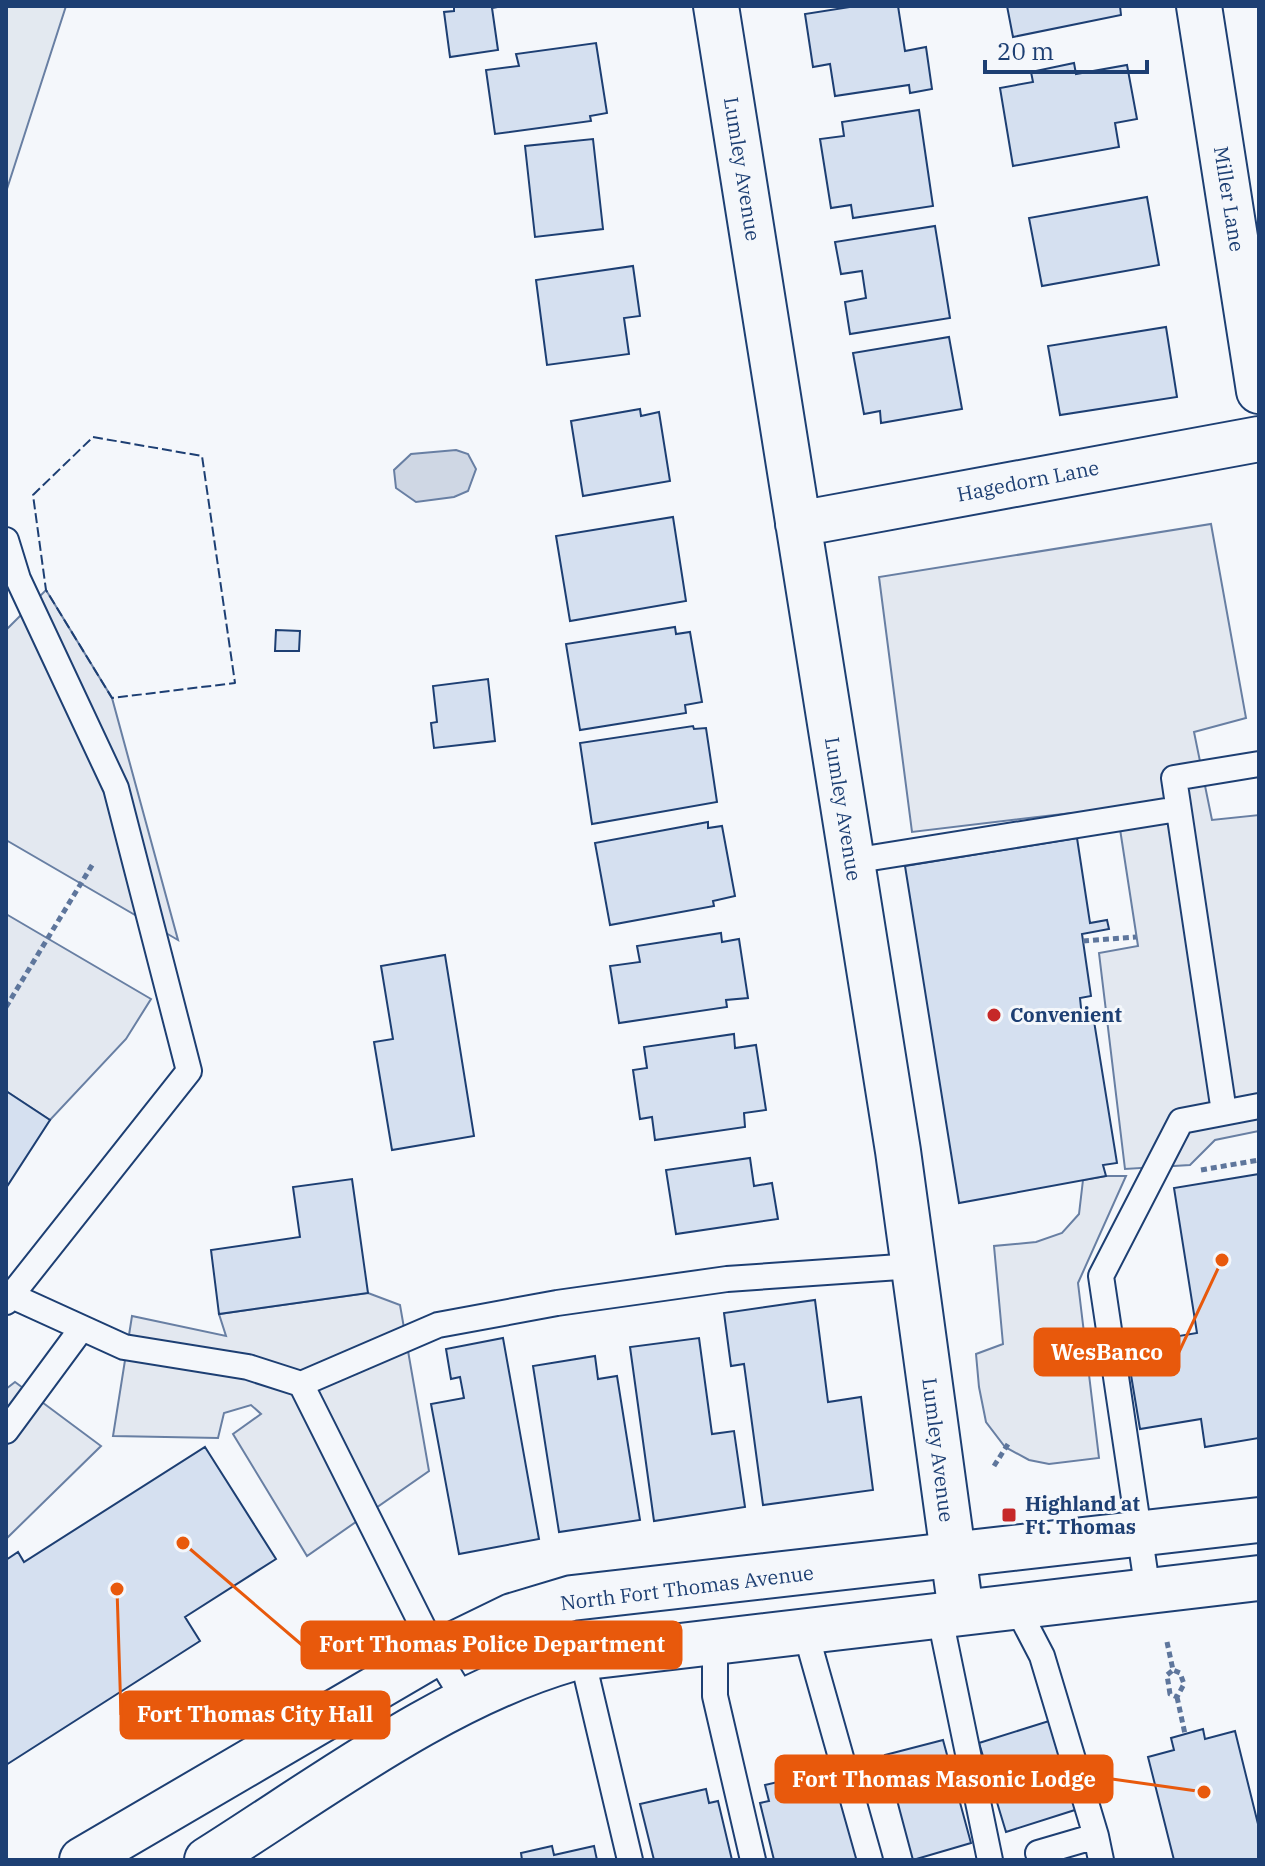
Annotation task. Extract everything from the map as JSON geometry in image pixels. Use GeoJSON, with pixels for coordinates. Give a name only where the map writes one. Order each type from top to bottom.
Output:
{"type":"FeatureCollection","features":[{"type":"Feature","properties":{"kind":"street","name":"Lumley Avenue"},"geometry":{"type":"LineString","coordinates":[[716,6],[914,1266],[951,1554],[950,1613]]}},
{"type":"Feature","properties":{"kind":"street","name":"Miller Lane"},"geometry":{"type":"LineString","coordinates":[[1199,6],[1259,391]]}},
{"type":"Feature","properties":{"kind":"street","name":"Hagedorn Lane"},"geometry":{"type":"LineString","coordinates":[[798,524],[1259,439]]}},
{"type":"Feature","properties":{"kind":"street","name":"North Fort Thomas Avenue"},"geometry":{"type":"LineString","coordinates":[[82,1860],[436,1653],[512,1616],[572,1598],[1259,1520]]}},
{"type":"Feature","properties":{"kind":"street"},"geometry":{"type":"LineString","coordinates":[[207,1860],[464,1699],[521,1673],[582,1657],[1259,1578]]}},
{"type":"Feature","properties":{"kind":"lane"},"geometry":{"type":"LineString","coordinates":[[6,540],[18,579],[116,788],[189,1071],[9,1299],[124,1347],[248,1367],[301,1384],[438,1325],[557,1303],[727,1279],[914,1266]]}},
{"type":"Feature","properties":{"kind":"lane"},"geometry":{"type":"LineString","coordinates":[[1224,1112],[1174,778],[1259,764]]}},
{"type":"Feature","properties":{"kind":"lane"},"geometry":{"type":"LineString","coordinates":[[852,861],[1178,809]]}},
{"type":"Feature","properties":{"kind":"lane"},"geometry":{"type":"LineString","coordinates":[[1148,1592],[1101,1276],[1181,1121],[1259,1106]]}},
{"type":"Feature","properties":{"kind":"lane"},"geometry":{"type":"LineString","coordinates":[[6,1431],[82,1328]]}},
{"type":"Feature","properties":{"kind":"lane"},"geometry":{"type":"LineString","coordinates":[[301,1384],[436,1653],[464,1699]]}},
{"type":"Feature","properties":{"kind":"lane"},"geometry":{"type":"LineString","coordinates":[[1017,1608],[1042,1656],[1099,1848],[1038,1853]]}},
{"type":"Feature","properties":{"kind":"lane"},"geometry":{"type":"LineString","coordinates":[[950,1613],[990,1860]]}},
{"type":"Feature","properties":{"kind":"lane"},"geometry":{"type":"LineString","coordinates":[[805,1630],[870,1860]]}},
{"type":"Feature","properties":{"kind":"lane"},"geometry":{"type":"LineString","coordinates":[[715,1642],[715,1696],[753,1860]]}},
{"type":"Feature","properties":{"kind":"lane"},"geometry":{"type":"LineString","coordinates":[[582,1657],[630,1860]]}},
{"type":"Feature","properties":{"kind":"path"},"geometry":{"type":"LineString","coordinates":[[6,1007],[123,813]]}},
{"type":"Feature","properties":{"kind":"path"},"geometry":{"type":"LineString","coordinates":[[1083,941],[1136,937]]}},
{"type":"Feature","properties":{"kind":"path"},"geometry":{"type":"LineString","coordinates":[[1196,1171],[1259,1160]]}},
{"type":"Feature","properties":{"kind":"path"},"geometry":{"type":"LineString","coordinates":[[989,1473],[1008,1444]]}},
{"type":"Feature","properties":{"kind":"path"},"geometry":{"type":"LineString","coordinates":[[1167,1642],[1173,1670]]}},
{"type":"Feature","properties":{"kind":"path"},"geometry":{"type":"LineString","coordinates":[[1173,1670],[1180,1673],[1184,1684],[1177,1697],[1185,1734]]}},
{"type":"Feature","properties":{"kind":"path"},"geometry":{"type":"LineString","coordinates":[[1173,1670],[1167,1675],[1166,1686],[1170,1694],[1177,1697]]}},
{"type":"Feature","properties":{"kind":"shaded area"},"geometry":{"type":"Polygon","coordinates":[[[6,6],[66,6],[6,192],[6,6]]]}},
{"type":"Feature","properties":{"kind":"shaded area"},"geometry":{"type":"Polygon","coordinates":[[[456,450],[468,454],[476,469],[468,491],[454,497],[416,502],[396,488],[394,470],[411,454],[456,450]]]}},
{"type":"Feature","properties":{"kind":"shaded area"},"geometry":{"type":"Polygon","coordinates":[[[1211,524],[1246,718],[1194,732],[1212,820],[1259,815],[1259,1131],[1215,1140],[1190,1165],[1125,1169],[1099,953],[1138,946],[1120,829],[1080,835],[1071,813],[912,832],[879,577],[1211,524]]]}},
{"type":"Feature","properties":{"kind":"shaded area"},"geometry":{"type":"Polygon","coordinates":[[[46,590],[112,698],[178,940],[6,840],[6,630],[46,590]]]}},
{"type":"Feature","properties":{"kind":"shaded area"},"geometry":{"type":"Polygon","coordinates":[[[6,914],[151,999],[126,1039],[50,1120],[6,1091],[6,914]]]}},
{"type":"Feature","properties":{"kind":"shaded area"},"geometry":{"type":"Polygon","coordinates":[[[1126,1176],[1078,1283],[1099,1458],[1049,1464],[1029,1460],[1005,1447],[986,1422],[979,1387],[976,1354],[1003,1344],[994,1246],[1036,1242],[1062,1233],[1079,1214],[1083,1180],[1126,1176]]]}},
{"type":"Feature","properties":{"kind":"shaded area"},"geometry":{"type":"Polygon","coordinates":[[[368,1293],[400,1305],[429,1471],[307,1556],[233,1434],[261,1414],[251,1405],[224,1413],[218,1438],[113,1436],[132,1316],[226,1336],[219,1314],[368,1293]]]}},
{"type":"Feature","properties":{"kind":"shaded area"},"geometry":{"type":"Polygon","coordinates":[[[15,1382],[101,1446],[6,1539],[6,1389],[15,1382]]]}},
{"type":"Feature","properties":{"kind":"building"},"geometry":{"type":"Polygon","coordinates":[[[454,6],[503,6],[492,8],[498,50],[450,57],[444,12],[454,11],[454,6]]]}},
{"type":"Feature","properties":{"kind":"building"},"geometry":{"type":"Polygon","coordinates":[[[856,6],[898,6],[905,51],[926,47],[932,89],[910,93],[909,85],[835,96],[830,64],[813,67],[805,14],[856,6]]]}},
{"type":"Feature","properties":{"kind":"building"},"geometry":{"type":"Polygon","coordinates":[[[1007,6],[1120,6],[1121,15],[1013,37],[1007,6]]]}},
{"type":"Feature","properties":{"kind":"building"},"geometry":{"type":"Polygon","coordinates":[[[596,43],[607,113],[590,116],[591,121],[495,134],[486,70],[519,66],[516,54],[596,43]]]}},
{"type":"Feature","properties":{"kind":"building"},"geometry":{"type":"Polygon","coordinates":[[[1074,63],[1076,74],[1127,65],[1137,119],[1115,123],[1119,147],[1013,166],[1000,88],[1033,82],[1031,72],[1074,63]]]}},
{"type":"Feature","properties":{"kind":"building"},"geometry":{"type":"Polygon","coordinates":[[[919,110],[933,206],[853,218],[851,205],[831,208],[820,139],[844,136],[842,122],[919,110]]]}},
{"type":"Feature","properties":{"kind":"building"},"geometry":{"type":"Polygon","coordinates":[[[593,139],[603,229],[535,237],[525,146],[593,139]]]}},
{"type":"Feature","properties":{"kind":"building"},"geometry":{"type":"Polygon","coordinates":[[[1147,197],[1159,265],[1042,286],[1029,218],[1147,197]]]}},
{"type":"Feature","properties":{"kind":"building"},"geometry":{"type":"Polygon","coordinates":[[[935,226],[950,318],[850,334],[845,302],[866,298],[862,271],[841,274],[835,242],[935,226]]]}},
{"type":"Feature","properties":{"kind":"building"},"geometry":{"type":"Polygon","coordinates":[[[633,266],[640,316],[624,318],[629,354],[547,365],[536,280],[633,266]]]}},
{"type":"Feature","properties":{"kind":"building"},"geometry":{"type":"Polygon","coordinates":[[[1166,327],[1177,397],[1060,415],[1048,346],[1166,327]]]}},
{"type":"Feature","properties":{"kind":"building"},"geometry":{"type":"Polygon","coordinates":[[[949,337],[962,409],[881,423],[880,411],[864,414],[853,353],[949,337]]]}},
{"type":"Feature","properties":{"kind":"building"},"geometry":{"type":"Polygon","coordinates":[[[640,409],[641,416],[659,412],[670,481],[583,496],[571,421],[640,409]]]}},
{"type":"Feature","properties":{"kind":"building"},"geometry":{"type":"Polygon","coordinates":[[[673,517],[686,601],[570,621],[556,536],[673,517]]]}},
{"type":"Feature","properties":{"kind":"building"},"geometry":{"type":"Polygon","coordinates":[[[675,627],[676,634],[690,632],[702,702],[685,705],[686,713],[580,730],[566,644],[675,627]]]}},
{"type":"Feature","properties":{"kind":"building"},"geometry":{"type":"Polygon","coordinates":[[[276,630],[300,631],[299,651],[275,651],[276,630]]]}},
{"type":"Feature","properties":{"kind":"building"},"geometry":{"type":"Polygon","coordinates":[[[488,679],[495,741],[434,748],[431,723],[437,722],[433,686],[488,679]]]}},
{"type":"Feature","properties":{"kind":"building"},"geometry":{"type":"Polygon","coordinates":[[[693,726],[694,729],[706,728],[717,802],[592,824],[580,743],[693,726]]]}},
{"type":"Feature","properties":{"kind":"building"},"geometry":{"type":"Polygon","coordinates":[[[708,822],[708,828],[722,826],[735,896],[713,901],[714,906],[610,925],[595,843],[708,822]]]}},
{"type":"Feature","properties":{"kind":"building"},"geometry":{"type":"Polygon","coordinates":[[[1077,838],[1090,923],[1107,920],[1109,929],[1082,934],[1091,996],[1080,998],[1082,1017],[1093,1015],[1117,1163],[1103,1165],[1106,1176],[959,1203],[905,866],[1077,838]]]}},
{"type":"Feature","properties":{"kind":"building"},"geometry":{"type":"Polygon","coordinates":[[[721,933],[722,942],[739,939],[748,998],[726,1000],[727,1007],[619,1023],[610,966],[640,962],[637,946],[721,933]]]}},
{"type":"Feature","properties":{"kind":"building"},"geometry":{"type":"Polygon","coordinates":[[[445,955],[474,1136],[392,1150],[374,1042],[393,1039],[381,966],[445,955]]]}},
{"type":"Feature","properties":{"kind":"building"},"geometry":{"type":"Polygon","coordinates":[[[734,1034],[735,1048],[756,1045],[766,1110],[744,1113],[745,1127],[655,1140],[652,1117],[640,1119],[633,1070],[647,1068],[644,1047],[734,1034]]]}},
{"type":"Feature","properties":{"kind":"building"},"geometry":{"type":"Polygon","coordinates":[[[6,1091],[50,1120],[6,1188],[6,1091]]]}},
{"type":"Feature","properties":{"kind":"building"},"geometry":{"type":"Polygon","coordinates":[[[750,1158],[754,1186],[772,1183],[778,1219],[676,1234],[666,1170],[750,1158]]]}},
{"type":"Feature","properties":{"kind":"building"},"geometry":{"type":"Polygon","coordinates":[[[1259,1174],[1259,1438],[1205,1447],[1201,1419],[1140,1429],[1126,1345],[1197,1333],[1174,1188],[1259,1174]]]}},
{"type":"Feature","properties":{"kind":"building"},"geometry":{"type":"Polygon","coordinates":[[[352,1179],[368,1293],[219,1314],[211,1250],[300,1237],[293,1187],[352,1179]]]}},
{"type":"Feature","properties":{"kind":"building"},"geometry":{"type":"Polygon","coordinates":[[[815,1300],[828,1402],[861,1397],[873,1490],[763,1505],[744,1364],[731,1366],[724,1313],[815,1300]]]}},
{"type":"Feature","properties":{"kind":"building"},"geometry":{"type":"Polygon","coordinates":[[[503,1338],[539,1539],[459,1554],[431,1404],[464,1398],[460,1377],[451,1379],[446,1349],[503,1338]]]}},
{"type":"Feature","properties":{"kind":"building"},"geometry":{"type":"Polygon","coordinates":[[[699,1338],[712,1434],[734,1431],[745,1507],[654,1521],[630,1347],[699,1338]]]}},
{"type":"Feature","properties":{"kind":"building"},"geometry":{"type":"Polygon","coordinates":[[[595,1356],[598,1379],[617,1376],[640,1520],[559,1532],[533,1366],[595,1356]]]}},
{"type":"Feature","properties":{"kind":"building"},"geometry":{"type":"Polygon","coordinates":[[[205,1447],[276,1559],[185,1617],[200,1641],[6,1765],[6,1560],[18,1552],[24,1562],[205,1447]]]}},
{"type":"Feature","properties":{"kind":"building"},"geometry":{"type":"Polygon","coordinates":[[[1049,1721],[1078,1809],[1006,1832],[979,1743],[1049,1721]]]}},
{"type":"Feature","properties":{"kind":"building"},"geometry":{"type":"Polygon","coordinates":[[[1203,1729],[1205,1739],[1235,1731],[1259,1828],[1259,1860],[1174,1860],[1148,1757],[1174,1750],[1171,1738],[1203,1729]]]}},
{"type":"Feature","properties":{"kind":"building"},"geometry":{"type":"Polygon","coordinates":[[[943,1740],[971,1843],[913,1860],[885,1755],[943,1740]]]}},
{"type":"Feature","properties":{"kind":"building"},"geometry":{"type":"Polygon","coordinates":[[[825,1771],[830,1788],[841,1785],[860,1860],[774,1860],[760,1803],[769,1801],[765,1785],[825,1771]]]}},
{"type":"Feature","properties":{"kind":"building"},"geometry":{"type":"Polygon","coordinates":[[[706,1789],[709,1803],[718,1801],[732,1860],[654,1860],[640,1804],[706,1789]]]}},
{"type":"Feature","properties":{"kind":"building"},"geometry":{"type":"Polygon","coordinates":[[[552,1846],[554,1855],[594,1846],[597,1860],[522,1860],[521,1853],[552,1846]]]}},
{"type":"Feature","properties":{"kind":"fence"},"geometry":{"type":"LineString","coordinates":[[93,437],[202,456],[235,683],[112,698],[46,590],[33,495],[93,437]]}},
{"type":"Feature","properties":{"kind":"place","name":"Convenient"},"geometry":{"type":"Point","coordinates":[994,1015]}},
{"type":"Feature","properties":{"kind":"place","name":"WesBanco"},"geometry":{"type":"Point","coordinates":[1222,1260]}},
{"type":"Feature","properties":{"kind":"place","name":"Highland at Ft. Thomas"},"geometry":{"type":"Point","coordinates":[1009,1515]}},
{"type":"Feature","properties":{"kind":"place","name":"Fort Thomas Police Department"},"geometry":{"type":"Point","coordinates":[183,1543]}},
{"type":"Feature","properties":{"kind":"place","name":"Fort Thomas City Hall"},"geometry":{"type":"Point","coordinates":[117,1589]}},
{"type":"Feature","properties":{"kind":"place","name":"Fort Thomas Masonic Lodge"},"geometry":{"type":"Point","coordinates":[1204,1792]}}]}
